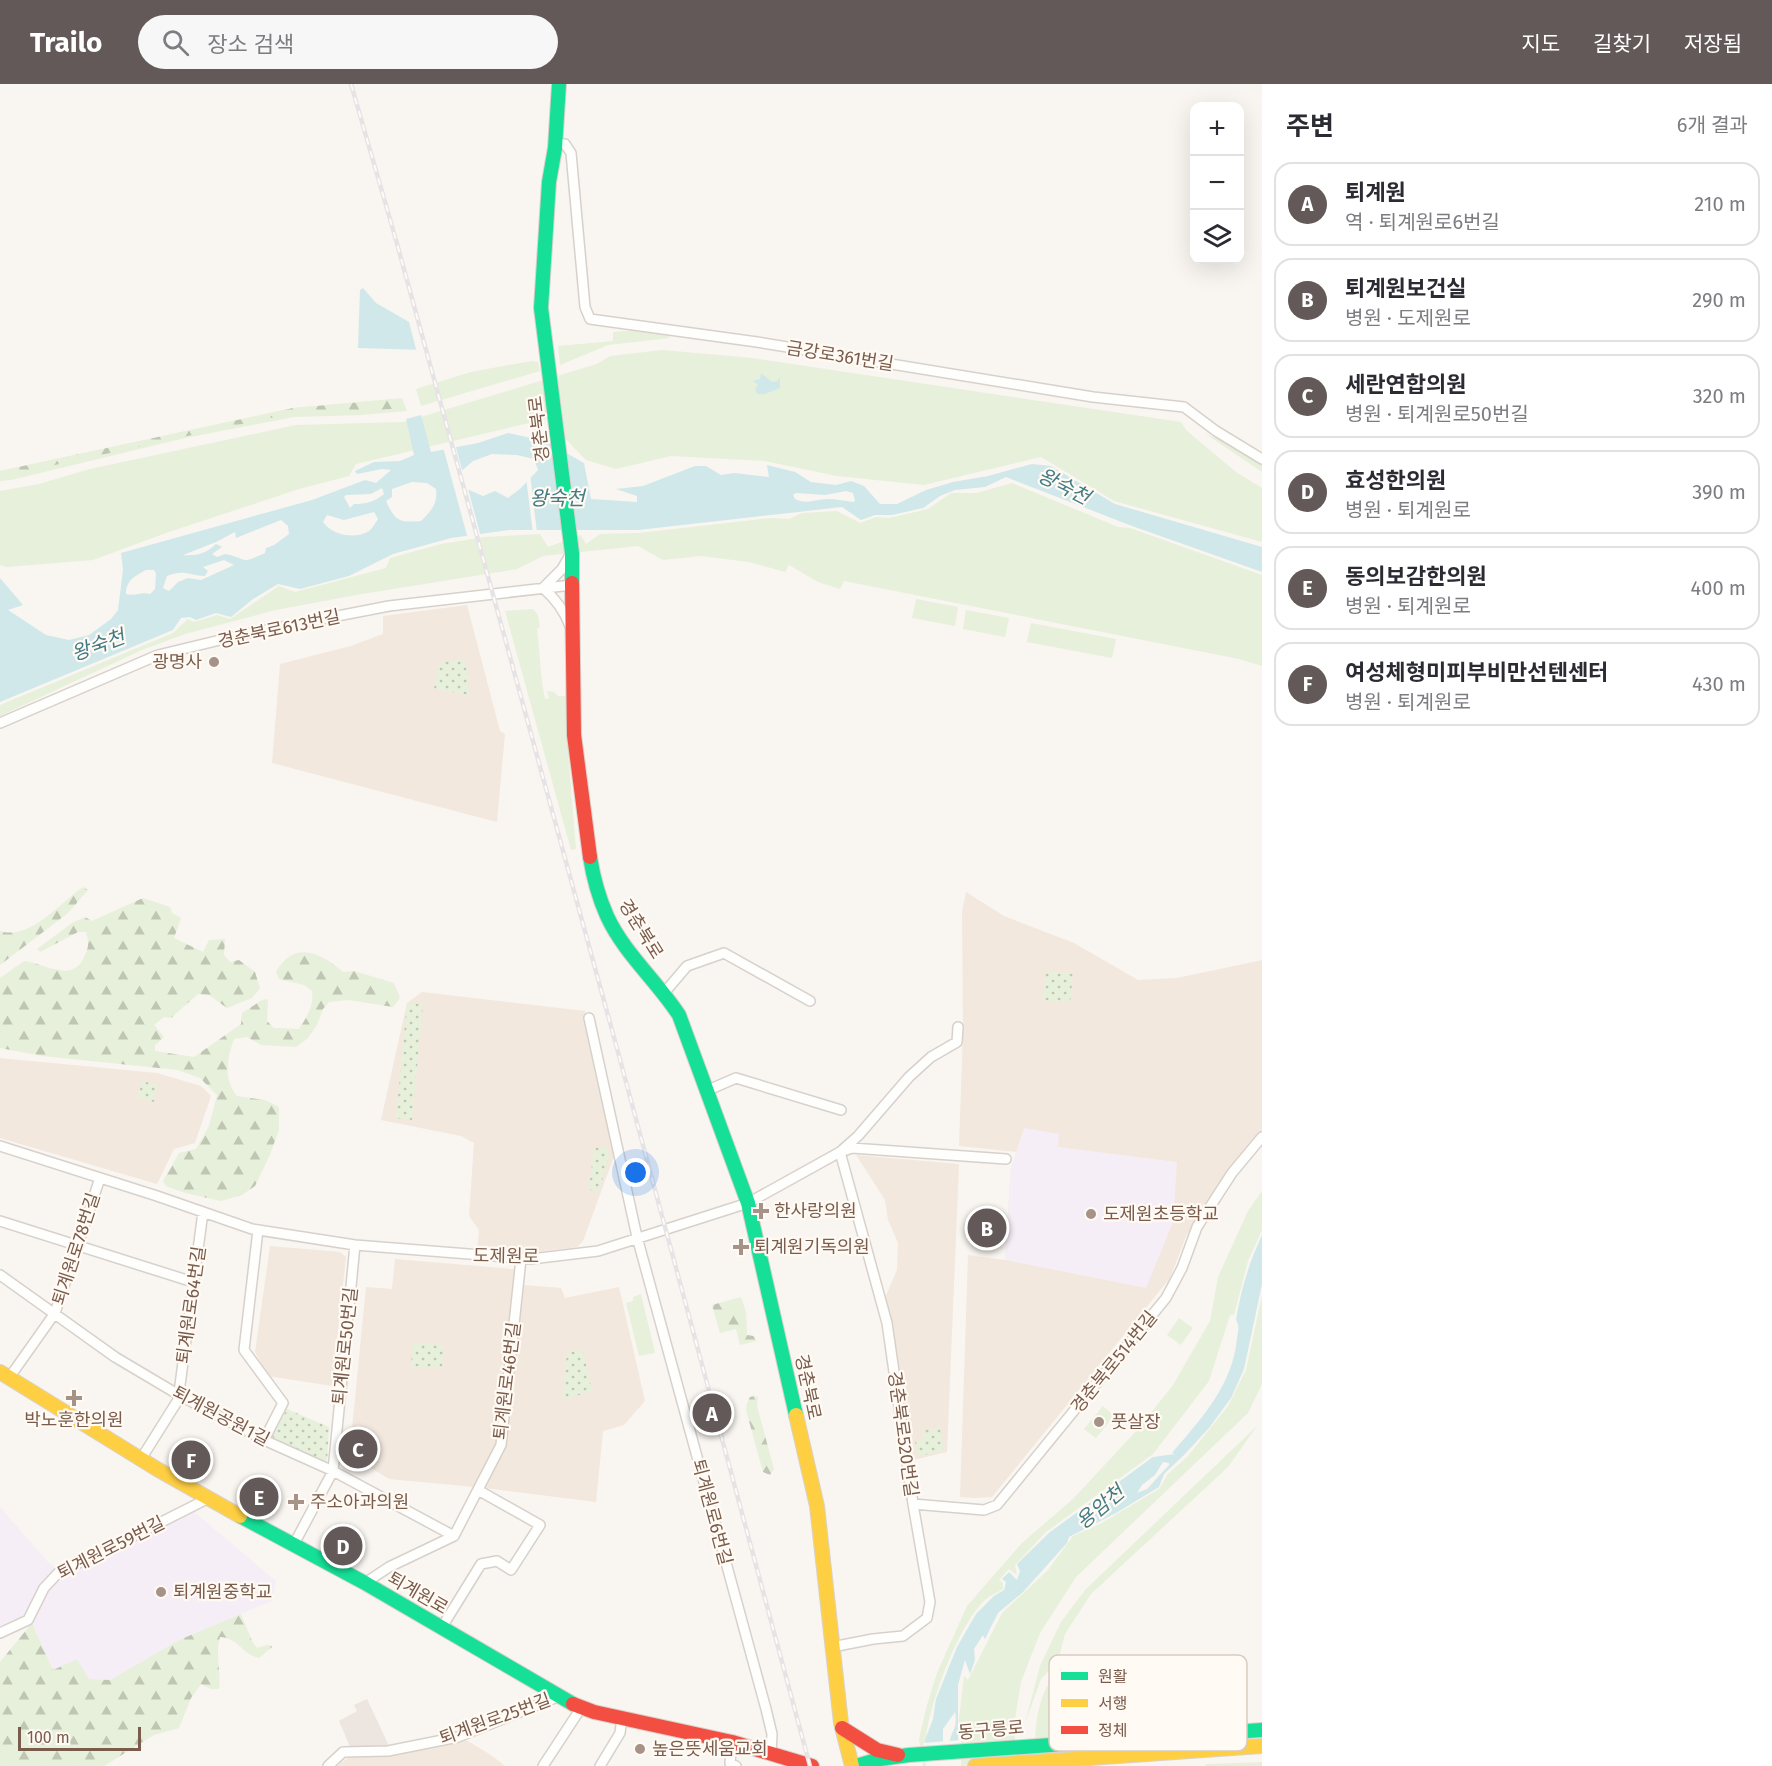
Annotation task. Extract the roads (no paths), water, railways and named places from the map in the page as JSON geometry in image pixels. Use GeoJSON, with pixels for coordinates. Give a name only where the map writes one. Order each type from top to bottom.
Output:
{"type":"FeatureCollection","features":[{"type":"Feature","properties":{"kind":"street","name":"경춘북로"},"geometry":{"type":"LineString","coordinates":[[559,84],[555,143],[549,182],[541,308],[548,344],[572,553],[574,735],[585,833],[592,870],[607,916],[628,949],[679,1015],[748,1203],[817,1506],[843,1728],[854,1766]]}},
{"type":"Feature","properties":{"kind":"street","name":"금강로361번길"},"geometry":{"type":"LineString","coordinates":[[555,143],[565,144],[571,153],[585,307],[590,319],[757,342],[1093,396],[1184,407],[1215,431],[1262,459]]}},
{"type":"Feature","properties":{"kind":"street"},"geometry":{"type":"LineString","coordinates":[[572,553],[543,588],[555,598],[566,615],[573,634]]}},
{"type":"Feature","properties":{"kind":"street","name":"경춘북로613번길"},"geometry":{"type":"LineString","coordinates":[[0,723],[158,655],[245,634],[389,606],[572,585]]}},
{"type":"Feature","properties":{"kind":"street"},"geometry":{"type":"LineString","coordinates":[[664,993],[687,966],[723,953],[810,1001]]}},
{"type":"Feature","properties":{"kind":"street","name":"퇴계원로6번길"},"geometry":{"type":"LineString","coordinates":[[589,1018],[637,1238],[766,1709],[772,1734],[771,1754]]}},
{"type":"Feature","properties":{"kind":"street"},"geometry":{"type":"LineString","coordinates":[[840,1152],[858,1136],[909,1077],[931,1057],[957,1042],[958,1026]]}},
{"type":"Feature","properties":{"kind":"street"},"geometry":{"type":"LineString","coordinates":[[706,1090],[736,1078],[841,1110]]}},
{"type":"Feature","properties":{"kind":"street","name":"경춘북로514번길"},"geometry":{"type":"LineString","coordinates":[[913,1504],[968,1510],[984,1510],[997,1505],[1166,1298],[1182,1268],[1197,1227],[1232,1173],[1262,1137]]}},
{"type":"Feature","properties":{"kind":"street","name":"도제원로"},"geometry":{"type":"LineString","coordinates":[[0,1146],[258,1230],[355,1245],[521,1258],[598,1251],[748,1203],[840,1152],[852,1148],[1006,1159]]}},
{"type":"Feature","properties":{"kind":"street","name":"경춘북로520번길"},"geometry":{"type":"LineString","coordinates":[[832,1647],[903,1636],[927,1618],[930,1602],[913,1504],[887,1323],[840,1152]]}},
{"type":"Feature","properties":{"kind":"street","name":"퇴계원로78번길"},"geometry":{"type":"LineString","coordinates":[[5,1375],[56,1313],[100,1178]]}},
{"type":"Feature","properties":{"kind":"street","name":"퇴계원로64번길"},"geometry":{"type":"LineString","coordinates":[[141,1460],[178,1400],[203,1212]]}},
{"type":"Feature","properties":{"kind":"street"},"geometry":{"type":"LineString","coordinates":[[0,1221],[193,1282]]}},
{"type":"Feature","properties":{"kind":"street"},"geometry":{"type":"LineString","coordinates":[[258,1230],[244,1350],[283,1403],[264,1440]]}},
{"type":"Feature","properties":{"kind":"street","name":"퇴계원로50번길"},"geometry":{"type":"LineString","coordinates":[[293,1546],[333,1471],[355,1245]]}},
{"type":"Feature","properties":{"kind":"street","name":"퇴계원로46번길"},"geometry":{"type":"LineString","coordinates":[[453,1536],[501,1445],[521,1258]]}},
{"type":"Feature","properties":{"kind":"street","name":"퇴계원공원1길"},"geometry":{"type":"LineString","coordinates":[[0,1275],[115,1357],[179,1395],[264,1440],[333,1471],[453,1536]]}},
{"type":"Feature","properties":{"kind":"street","name":"퇴계원로"},"geometry":{"type":"LineString","coordinates":[[5,1375],[141,1460],[293,1546],[365,1583],[581,1708],[732,1742],[812,1766]]}},
{"type":"Feature","properties":{"kind":"street"},"geometry":{"type":"LineString","coordinates":[[442,1627],[481,1564],[497,1561],[511,1570],[540,1525],[478,1490]]}},
{"type":"Feature","properties":{"kind":"street","name":"퇴계원로59번길"},"geometry":{"type":"LineString","coordinates":[[0,1632],[28,1620],[44,1588],[59,1572],[209,1498]]}},
{"type":"Feature","properties":{"kind":"street"},"geometry":{"type":"LineString","coordinates":[[365,1583],[389,1567],[453,1536]]}},
{"type":"Feature","properties":{"kind":"street","name":"퇴계원로25번길"},"geometry":{"type":"LineString","coordinates":[[328,1766],[343,1752],[388,1751],[458,1737],[560,1696]]}},
{"type":"Feature","properties":{"kind":"street"},"geometry":{"type":"LineString","coordinates":[[543,1766],[581,1708]]}},
{"type":"Feature","properties":{"kind":"street"},"geometry":{"type":"LineString","coordinates":[[600,1766],[620,1733],[622,1718]]}},
{"type":"Feature","properties":{"kind":"street"},"geometry":{"type":"LineString","coordinates":[[843,1728],[875,1755],[854,1766]]}},
{"type":"Feature","properties":{"kind":"street","name":"동구릉로"},"geometry":{"type":"LineString","coordinates":[[1247,1731],[1262,1730]]}},
{"type":"Feature","properties":{"kind":"street"},"geometry":{"type":"LineString","coordinates":[[732,1742],[730,1763],[736,1766]]}},
{"type":"Feature","properties":{"kind":"street","name":"동구릉로"},"geometry":{"type":"LineString","coordinates":[[875,1755],[903,1756],[1049,1743]]}},
{"type":"Feature","properties":{"kind":"street"},"geometry":{"type":"LineString","coordinates":[[1247,1747],[1262,1746]]}},
{"type":"Feature","properties":{"kind":"street"},"geometry":{"type":"LineString","coordinates":[[975,1766],[1185,1751]]}},
{"type":"Feature","properties":{"kind":"water"},"geometry":{"type":"Polygon","coordinates":[[[363,288],[376,303],[423,330],[424,350],[358,348],[360,290],[363,288]]]}},
{"type":"Feature","properties":{"kind":"water"},"geometry":{"type":"Polygon","coordinates":[[[761,373],[772,382],[777,381],[780,377],[780,388],[765,394],[757,394],[755,388],[758,385],[753,381],[760,379],[761,373]]]}},
{"type":"Feature","properties":{"kind":"water","name":"왕숙천"},"geometry":{"type":"Polygon","coordinates":[[[421,415],[431,452],[478,443],[508,433],[545,441],[584,463],[591,499],[637,502],[637,496],[616,489],[643,486],[695,466],[706,466],[721,475],[734,473],[769,477],[767,465],[795,472],[811,482],[836,485],[851,481],[864,486],[880,504],[897,504],[926,490],[953,482],[988,476],[1032,464],[1051,466],[1115,504],[1262,547],[1262,572],[1132,526],[1006,477],[985,487],[955,490],[940,496],[923,508],[892,515],[875,515],[861,520],[842,507],[638,530],[509,530],[451,538],[393,554],[349,576],[300,589],[278,584],[253,599],[231,617],[216,613],[196,620],[190,617],[181,618],[173,630],[0,702],[0,578],[23,605],[8,610],[46,635],[69,640],[89,635],[111,619],[118,610],[123,570],[121,553],[312,500],[365,480],[376,483],[391,470],[382,469],[357,474],[355,471],[374,462],[400,461],[414,455],[406,419],[421,415]],[[492,454],[473,461],[458,474],[460,486],[483,496],[495,491],[508,498],[538,470],[534,459],[517,455],[492,454]],[[412,482],[392,489],[392,497],[386,501],[395,517],[408,522],[421,521],[433,507],[436,489],[427,483],[412,482]],[[382,488],[371,494],[344,497],[350,508],[354,504],[370,502],[384,494],[382,488]],[[846,491],[825,495],[796,493],[793,495],[795,499],[804,502],[828,499],[855,501],[853,493],[846,491]],[[374,512],[344,520],[327,515],[323,522],[327,526],[338,533],[351,536],[369,531],[378,519],[374,512]],[[281,520],[236,538],[235,532],[183,555],[201,554],[216,544],[222,547],[212,554],[217,557],[225,554],[247,560],[265,553],[266,548],[289,534],[288,526],[281,520]],[[224,560],[203,567],[208,571],[205,576],[182,573],[167,576],[163,588],[169,591],[178,582],[188,578],[201,580],[234,565],[224,560]],[[146,570],[129,582],[126,594],[150,594],[155,589],[154,570],[146,570]]]}},
{"type":"Feature","properties":{"kind":"water","name":"용암천"},"geometry":{"type":"Polygon","coordinates":[[[1262,1235],[1262,1284],[1244,1369],[1231,1398],[1209,1428],[1164,1474],[1159,1487],[1116,1513],[1069,1537],[1067,1543],[1023,1592],[998,1613],[985,1639],[983,1635],[974,1649],[975,1660],[970,1674],[965,1660],[958,1685],[958,1766],[929,1766],[925,1740],[933,1719],[936,1699],[957,1647],[976,1614],[994,1596],[1004,1590],[1006,1582],[1002,1579],[1009,1572],[1017,1580],[1020,1571],[1017,1564],[1050,1532],[1153,1457],[1175,1454],[1172,1453],[1214,1400],[1229,1371],[1234,1355],[1238,1309],[1262,1235]],[[1163,1462],[1155,1475],[1142,1485],[1137,1493],[1147,1489],[1169,1465],[1163,1462]],[[955,1712],[943,1729],[943,1743],[949,1744],[955,1726],[955,1712]]]}},
{"type":"Feature","properties":{"kind":"railway"},"geometry":{"type":"LineString","coordinates":[[351,84],[396,240],[615,1041],[810,1766]]}},
{"type":"Feature","properties":{"kind":"place","name":"광명사"},"geometry":{"type":"Point","coordinates":[214,662]}},
{"type":"Feature","properties":{"kind":"place","name":"한사랑의원"},"geometry":{"type":"Point","coordinates":[761,1211]}},
{"type":"Feature","properties":{"kind":"place","name":"도제원초등학교"},"geometry":{"type":"Point","coordinates":[1091,1214]}},
{"type":"Feature","properties":{"kind":"place","name":"퇴계원보건실"},"geometry":{"type":"Point","coordinates":[987,1228]}},
{"type":"Feature","properties":{"kind":"place","name":"퇴계원기독의원"},"geometry":{"type":"Point","coordinates":[741,1247]}},
{"type":"Feature","properties":{"kind":"place","name":"박노훈한의원"},"geometry":{"type":"Point","coordinates":[74,1398]}},
{"type":"Feature","properties":{"kind":"place","name":"퇴계원"},"geometry":{"type":"Point","coordinates":[712,1413]}},
{"type":"Feature","properties":{"kind":"place","name":"풋살장"},"geometry":{"type":"Point","coordinates":[1099,1422]}},
{"type":"Feature","properties":{"kind":"place","name":"세란연합의원"},"geometry":{"type":"Point","coordinates":[358,1449]}},
{"type":"Feature","properties":{"kind":"place","name":"여성체형미피부비만선텐센터"},"geometry":{"type":"Point","coordinates":[191,1460]}},
{"type":"Feature","properties":{"kind":"place","name":"동의보감한의원"},"geometry":{"type":"Point","coordinates":[259,1497]}},
{"type":"Feature","properties":{"kind":"place","name":"주소아과의원"},"geometry":{"type":"Point","coordinates":[296,1502]}},
{"type":"Feature","properties":{"kind":"place","name":"효성한의원"},"geometry":{"type":"Point","coordinates":[343,1546]}},
{"type":"Feature","properties":{"kind":"place","name":"퇴계원중학교"},"geometry":{"type":"Point","coordinates":[161,1592]}},
{"type":"Feature","properties":{"kind":"place","name":"높은뜻세움교회"},"geometry":{"type":"Point","coordinates":[640,1749]}}]}
